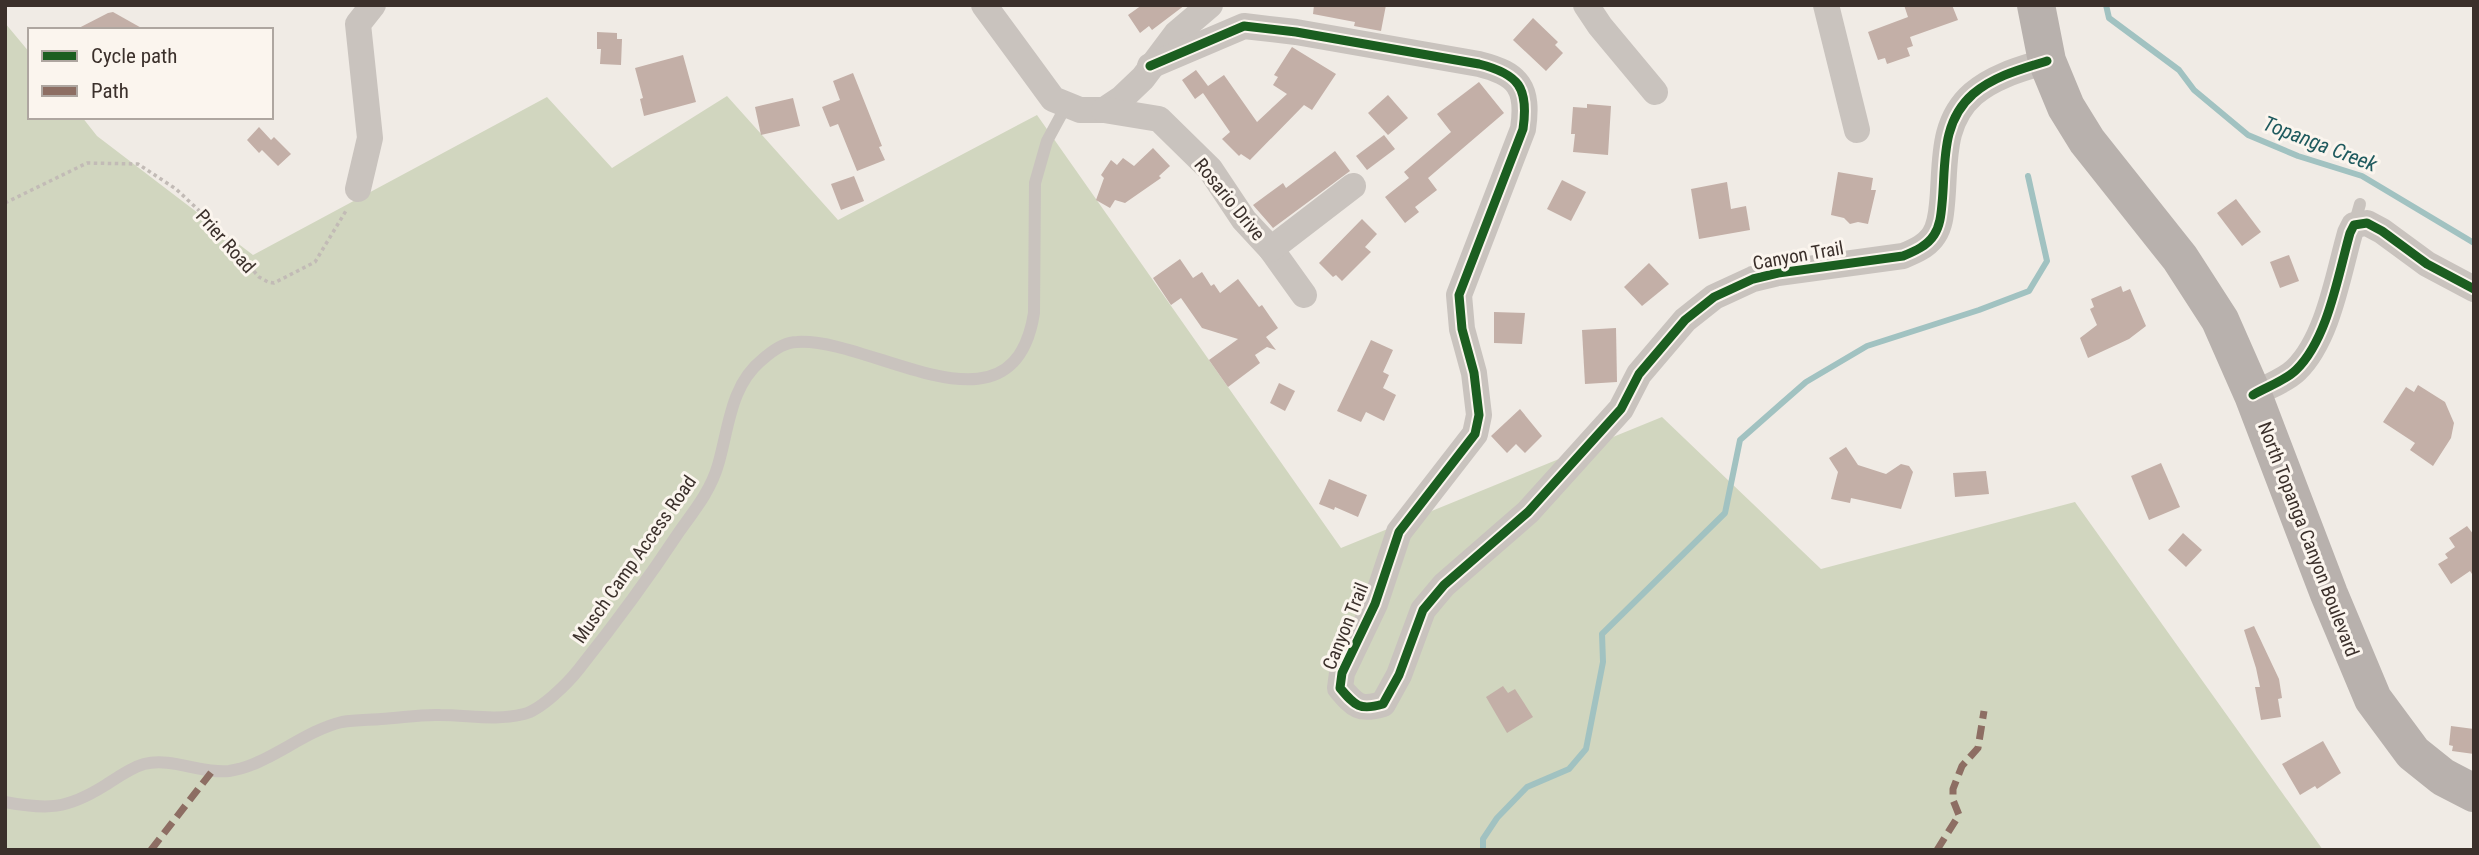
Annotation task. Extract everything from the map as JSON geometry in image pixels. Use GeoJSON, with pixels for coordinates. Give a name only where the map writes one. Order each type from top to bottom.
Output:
{"type":"FeatureCollection","features":[{"type":"Feature","properties":{"kind":"main road","name":"North Topanga Canyon Boulevard"},"geometry":{"type":"LineString","coordinates":[[2036,5],[2047,61],[2066,107],[2087,141],[2180,258],[2220,320],[2253,395],[2334,607],[2373,699],[2413,753],[2443,778],[2474,793]]}},
{"type":"Feature","properties":{"kind":"street"},"geometry":{"type":"LineString","coordinates":[[359,189],[370,138],[358,24],[373,5]]}},
{"type":"Feature","properties":{"kind":"street"},"geometry":{"type":"LineString","coordinates":[[984,5],[1041,86],[1053,99],[1066,106]]}},
{"type":"Feature","properties":{"kind":"street"},"geometry":{"type":"LineString","coordinates":[[1104,110],[1143,78],[1176,34],[1210,5]]}},
{"type":"Feature","properties":{"kind":"street"},"geometry":{"type":"LineString","coordinates":[[1586,5],[1655,92]]}},
{"type":"Feature","properties":{"kind":"street"},"geometry":{"type":"LineString","coordinates":[[1826,5],[1857,130]]}},
{"type":"Feature","properties":{"kind":"street","name":"Canyon Trail"},"geometry":{"type":"LineString","coordinates":[[1150,66],[1244,26],[1296,32],[1479,64],[1505,71],[1520,88],[1526,103],[1522,129],[1459,295],[1462,329],[1474,373],[1479,415],[1475,434],[1399,532],[1375,604],[1342,673],[1340,688],[1354,705],[1368,708],[1383,704],[1394,685],[1423,610],[1444,585],[1528,512],[1621,408],[1639,374],[1685,320],[1714,297],[1753,279],[1778,273],[1903,256],[1922,248],[1934,236],[1941,219],[1946,142],[1955,116],[1973,94],[2001,75],[2047,61]]}},
{"type":"Feature","properties":{"kind":"street","name":"Rosario Drive"},"geometry":{"type":"LineString","coordinates":[[1066,106],[1159,119],[1210,169],[1244,220],[1271,249],[1304,295]]}},
{"type":"Feature","properties":{"kind":"street"},"geometry":{"type":"LineString","coordinates":[[1271,249],[1353,186]]}},
{"type":"Feature","properties":{"kind":"street"},"geometry":{"type":"LineString","coordinates":[[2253,395],[2294,372],[2311,352],[2323,326],[2357,215],[2427,264],[2474,289]]}},
{"type":"Feature","properties":{"kind":"lane","name":"Musch Camp Access Road"},"geometry":{"type":"LineString","coordinates":[[5,802],[48,807],[68,805],[125,773],[144,764],[158,762],[231,771],[260,760],[310,733],[343,722],[438,715],[491,719],[528,713],[554,695],[577,672],[666,552],[711,486],[719,464],[730,410],[743,383],[759,362],[777,348],[795,341],[826,344],[847,348],[910,370],[955,378],[986,379],[1003,372],[1017,360],[1031,335],[1034,313],[1035,183],[1047,141],[1066,106]]}},
{"type":"Feature","properties":{"kind":"green space"},"geometry":{"type":"Polygon","coordinates":[[[5,23],[28,51],[28,119],[84,119],[97,136],[253,255],[547,97],[612,168],[727,96],[838,220],[1037,115],[1341,548],[1662,417],[1821,569],[2075,502],[2323,850],[5,850],[5,23]]]}},
{"type":"Feature","properties":{"kind":"building"},"geometry":{"type":"Polygon","coordinates":[[[1142,5],[1185,5],[1152,30],[1149,26],[1140,33],[1128,15],[1142,5]]]}},
{"type":"Feature","properties":{"kind":"building"},"geometry":{"type":"Polygon","coordinates":[[[1314,5],[1386,5],[1381,31],[1354,26],[1355,22],[1313,14],[1314,5]]]}},
{"type":"Feature","properties":{"kind":"building"},"geometry":{"type":"Polygon","coordinates":[[[1904,5],[1952,5],[1958,20],[1910,37],[1913,46],[1907,48],[1910,56],[1887,64],[1885,58],[1878,60],[1868,32],[1908,17],[1904,5]]]}},
{"type":"Feature","properties":{"kind":"building"},"geometry":{"type":"Polygon","coordinates":[[[113,12],[141,28],[79,28],[113,12]]]}},
{"type":"Feature","properties":{"kind":"building"},"geometry":{"type":"Polygon","coordinates":[[[1533,18],[1558,42],[1555,45],[1563,53],[1546,71],[1513,40],[1533,18]]]}},
{"type":"Feature","properties":{"kind":"building"},"geometry":{"type":"Polygon","coordinates":[[[597,32],[617,33],[617,39],[622,39],[621,65],[600,64],[601,49],[597,49],[597,32]]]}},
{"type":"Feature","properties":{"kind":"building"},"geometry":{"type":"Polygon","coordinates":[[[1292,47],[1336,74],[1312,110],[1304,105],[1250,160],[1241,154],[1239,156],[1222,139],[1230,132],[1203,93],[1195,99],[1182,80],[1196,70],[1208,86],[1224,75],[1257,122],[1287,94],[1273,85],[1278,77],[1274,75],[1292,47]]]}},
{"type":"Feature","properties":{"kind":"building"},"geometry":{"type":"Polygon","coordinates":[[[683,55],[696,102],[644,116],[640,99],[643,98],[635,68],[683,55]]]}},
{"type":"Feature","properties":{"kind":"building"},"geometry":{"type":"Polygon","coordinates":[[[853,73],[885,160],[857,171],[838,124],[830,127],[822,107],[840,100],[833,81],[853,73]]]}},
{"type":"Feature","properties":{"kind":"building"},"geometry":{"type":"Polygon","coordinates":[[[1479,82],[1504,113],[1428,178],[1437,190],[1415,207],[1419,212],[1405,223],[1385,197],[1409,178],[1404,172],[1451,132],[1437,114],[1479,82]]]}},
{"type":"Feature","properties":{"kind":"building"},"geometry":{"type":"Polygon","coordinates":[[[1388,95],[1408,118],[1388,135],[1368,113],[1388,95]]]}},
{"type":"Feature","properties":{"kind":"building"},"geometry":{"type":"Polygon","coordinates":[[[793,98],[800,126],[761,135],[755,107],[793,98]]]}},
{"type":"Feature","properties":{"kind":"building"},"geometry":{"type":"Polygon","coordinates":[[[1587,104],[1611,106],[1608,155],[1573,152],[1573,107],[1587,108],[1587,104]]]}},
{"type":"Feature","properties":{"kind":"building"},"geometry":{"type":"Polygon","coordinates":[[[259,127],[271,140],[274,137],[291,154],[278,166],[262,150],[259,153],[247,140],[259,127]]]}},
{"type":"Feature","properties":{"kind":"building"},"geometry":{"type":"Polygon","coordinates":[[[1384,135],[1395,149],[1367,170],[1356,156],[1384,135]]]}},
{"type":"Feature","properties":{"kind":"building"},"geometry":{"type":"Polygon","coordinates":[[[1153,148],[1170,166],[1159,176],[1161,178],[1125,203],[1115,200],[1110,208],[1096,200],[1104,178],[1101,175],[1111,160],[1117,165],[1123,158],[1134,166],[1153,148]]]}},
{"type":"Feature","properties":{"kind":"building"},"geometry":{"type":"Polygon","coordinates":[[[1335,151],[1350,171],[1273,228],[1253,205],[1283,183],[1286,188],[1335,151]]]}},
{"type":"Feature","properties":{"kind":"building"},"geometry":{"type":"Polygon","coordinates":[[[1838,172],[1873,178],[1871,190],[1876,190],[1868,224],[1850,224],[1844,218],[1831,215],[1838,172]]]}},
{"type":"Feature","properties":{"kind":"building"},"geometry":{"type":"Polygon","coordinates":[[[854,176],[864,201],[841,210],[831,184],[854,176]]]}},
{"type":"Feature","properties":{"kind":"building"},"geometry":{"type":"Polygon","coordinates":[[[1562,180],[1586,192],[1571,221],[1547,209],[1562,180]]]}},
{"type":"Feature","properties":{"kind":"building"},"geometry":{"type":"Polygon","coordinates":[[[1727,182],[1731,209],[1746,206],[1750,230],[1699,239],[1691,189],[1727,182]]]}},
{"type":"Feature","properties":{"kind":"building"},"geometry":{"type":"Polygon","coordinates":[[[2236,199],[2261,232],[2242,246],[2217,213],[2236,199]]]}},
{"type":"Feature","properties":{"kind":"building"},"geometry":{"type":"Polygon","coordinates":[[[1362,219],[1377,234],[1365,247],[1371,252],[1342,281],[1336,275],[1333,277],[1319,263],[1362,219]]]}},
{"type":"Feature","properties":{"kind":"building"},"geometry":{"type":"Polygon","coordinates":[[[2289,255],[2299,281],[2280,288],[2270,262],[2289,255]]]}},
{"type":"Feature","properties":{"kind":"building"},"geometry":{"type":"Polygon","coordinates":[[[1180,259],[1193,278],[1202,272],[1211,286],[1214,284],[1220,293],[1238,279],[1259,307],[1262,305],[1278,328],[1266,337],[1276,350],[1267,347],[1255,355],[1260,363],[1228,387],[1209,360],[1238,339],[1202,328],[1181,298],[1171,305],[1153,278],[1180,259]]]}},
{"type":"Feature","properties":{"kind":"building"},"geometry":{"type":"Polygon","coordinates":[[[1649,263],[1669,284],[1642,306],[1624,287],[1649,263]]]}},
{"type":"Feature","properties":{"kind":"building"},"geometry":{"type":"Polygon","coordinates":[[[2121,286],[2123,292],[2130,289],[2146,326],[2129,339],[2088,358],[2080,338],[2097,325],[2090,309],[2094,307],[2091,299],[2121,286]]]}},
{"type":"Feature","properties":{"kind":"building"},"geometry":{"type":"Polygon","coordinates":[[[1494,312],[1525,313],[1522,344],[1494,343],[1494,312]]]}},
{"type":"Feature","properties":{"kind":"building"},"geometry":{"type":"Polygon","coordinates":[[[1616,328],[1617,382],[1585,384],[1582,330],[1616,328]]]}},
{"type":"Feature","properties":{"kind":"building"},"geometry":{"type":"Polygon","coordinates":[[[1371,340],[1393,350],[1383,372],[1389,375],[1383,388],[1396,395],[1384,421],[1366,412],[1361,422],[1337,411],[1371,340]]]}},
{"type":"Feature","properties":{"kind":"building"},"geometry":{"type":"Polygon","coordinates":[[[1279,383],[1295,391],[1285,411],[1270,403],[1279,383]]]}},
{"type":"Feature","properties":{"kind":"building"},"geometry":{"type":"Polygon","coordinates":[[[2418,385],[2445,402],[2454,423],[2451,438],[2433,466],[2410,450],[2415,443],[2383,422],[2406,387],[2414,392],[2418,385]]]}},
{"type":"Feature","properties":{"kind":"building"},"geometry":{"type":"Polygon","coordinates":[[[1520,409],[1542,436],[1525,453],[1516,444],[1507,453],[1491,436],[1520,409]]]}},
{"type":"Feature","properties":{"kind":"building"},"geometry":{"type":"Polygon","coordinates":[[[1846,447],[1858,465],[1886,474],[1901,464],[1909,466],[1913,472],[1901,509],[1851,498],[1850,503],[1831,499],[1838,472],[1829,458],[1846,447]]]}},
{"type":"Feature","properties":{"kind":"building"},"geometry":{"type":"Polygon","coordinates":[[[2161,463],[2180,507],[2149,520],[2131,476],[2161,463]]]}},
{"type":"Feature","properties":{"kind":"building"},"geometry":{"type":"Polygon","coordinates":[[[1986,471],[1989,494],[1955,497],[1953,473],[1986,471]]]}},
{"type":"Feature","properties":{"kind":"building"},"geometry":{"type":"Polygon","coordinates":[[[1329,479],[1367,495],[1358,517],[1335,507],[1334,510],[1319,504],[1329,479]]]}},
{"type":"Feature","properties":{"kind":"building"},"geometry":{"type":"Polygon","coordinates":[[[2467,526],[2474,535],[2474,577],[2470,571],[2451,584],[2438,564],[2448,558],[2445,554],[2455,547],[2449,538],[2467,526]]]}},
{"type":"Feature","properties":{"kind":"building"},"geometry":{"type":"Polygon","coordinates":[[[2183,533],[2202,550],[2186,567],[2168,550],[2183,533]]]}},
{"type":"Feature","properties":{"kind":"building"},"geometry":{"type":"Polygon","coordinates":[[[2254,626],[2279,679],[2281,717],[2261,720],[2255,687],[2260,687],[2244,630],[2254,626]]]}},
{"type":"Feature","properties":{"kind":"building"},"geometry":{"type":"Polygon","coordinates":[[[1503,686],[1508,693],[1515,689],[1533,717],[1507,733],[1486,697],[1503,686]]]}},
{"type":"Feature","properties":{"kind":"building"},"geometry":{"type":"Polygon","coordinates":[[[2451,726],[2474,729],[2474,754],[2452,751],[2453,746],[2449,745],[2451,726]]]}},
{"type":"Feature","properties":{"kind":"building"},"geometry":{"type":"Polygon","coordinates":[[[2323,741],[2341,773],[2317,789],[2315,786],[2300,795],[2282,764],[2323,741]]]}},
{"type":"Feature","properties":{"kind":"waterway","name":"Topanga Creek"},"geometry":{"type":"LineString","coordinates":[[2106,5],[2109,18],[2179,70],[2194,90],[2248,135],[2298,156],[2362,176],[2474,243]]}},
{"type":"Feature","properties":{"kind":"waterway"},"geometry":{"type":"LineString","coordinates":[[1483,850],[1483,839],[1497,818],[1527,787],[1569,769],[1586,749],[1603,662],[1602,634],[1725,513],[1740,440],[1806,382],[1867,346],[2029,291],[2047,261],[2028,176]]}},
{"type":"Feature","properties":{"kind":"marked path"},"geometry":{"type":"LineString","coordinates":[[1937,850],[1959,815],[1953,800],[1953,789],[1962,766],[1978,748],[1984,711]]}},
{"type":"Feature","properties":{"kind":"marked path"},"geometry":{"type":"LineString","coordinates":[[151,850],[213,770]]}},
{"type":"Feature","properties":{"kind":"cycle path"},"geometry":{"type":"LineString","coordinates":[[1150,66],[1244,26],[1296,32],[1479,64],[1512,78],[1522,93],[1523,129],[1459,295],[1462,329],[1474,373],[1479,415],[1475,434],[1399,532],[1375,604],[1342,673],[1340,688],[1354,703],[1369,707],[1383,704],[1399,675],[1423,610],[1444,585],[1528,512],[1621,409],[1639,374],[1685,320],[1714,297],[1753,279],[1778,273],[1903,256],[1924,245],[1934,235],[1939,224],[1947,145],[1950,131],[1962,105],[1990,82],[2047,61]]}},
{"type":"Feature","properties":{"kind":"cycle path"},"geometry":{"type":"LineString","coordinates":[[2253,395],[2292,374],[2307,357],[2324,324],[2354,225],[2367,223],[2427,264],[2474,289]]}}]}
